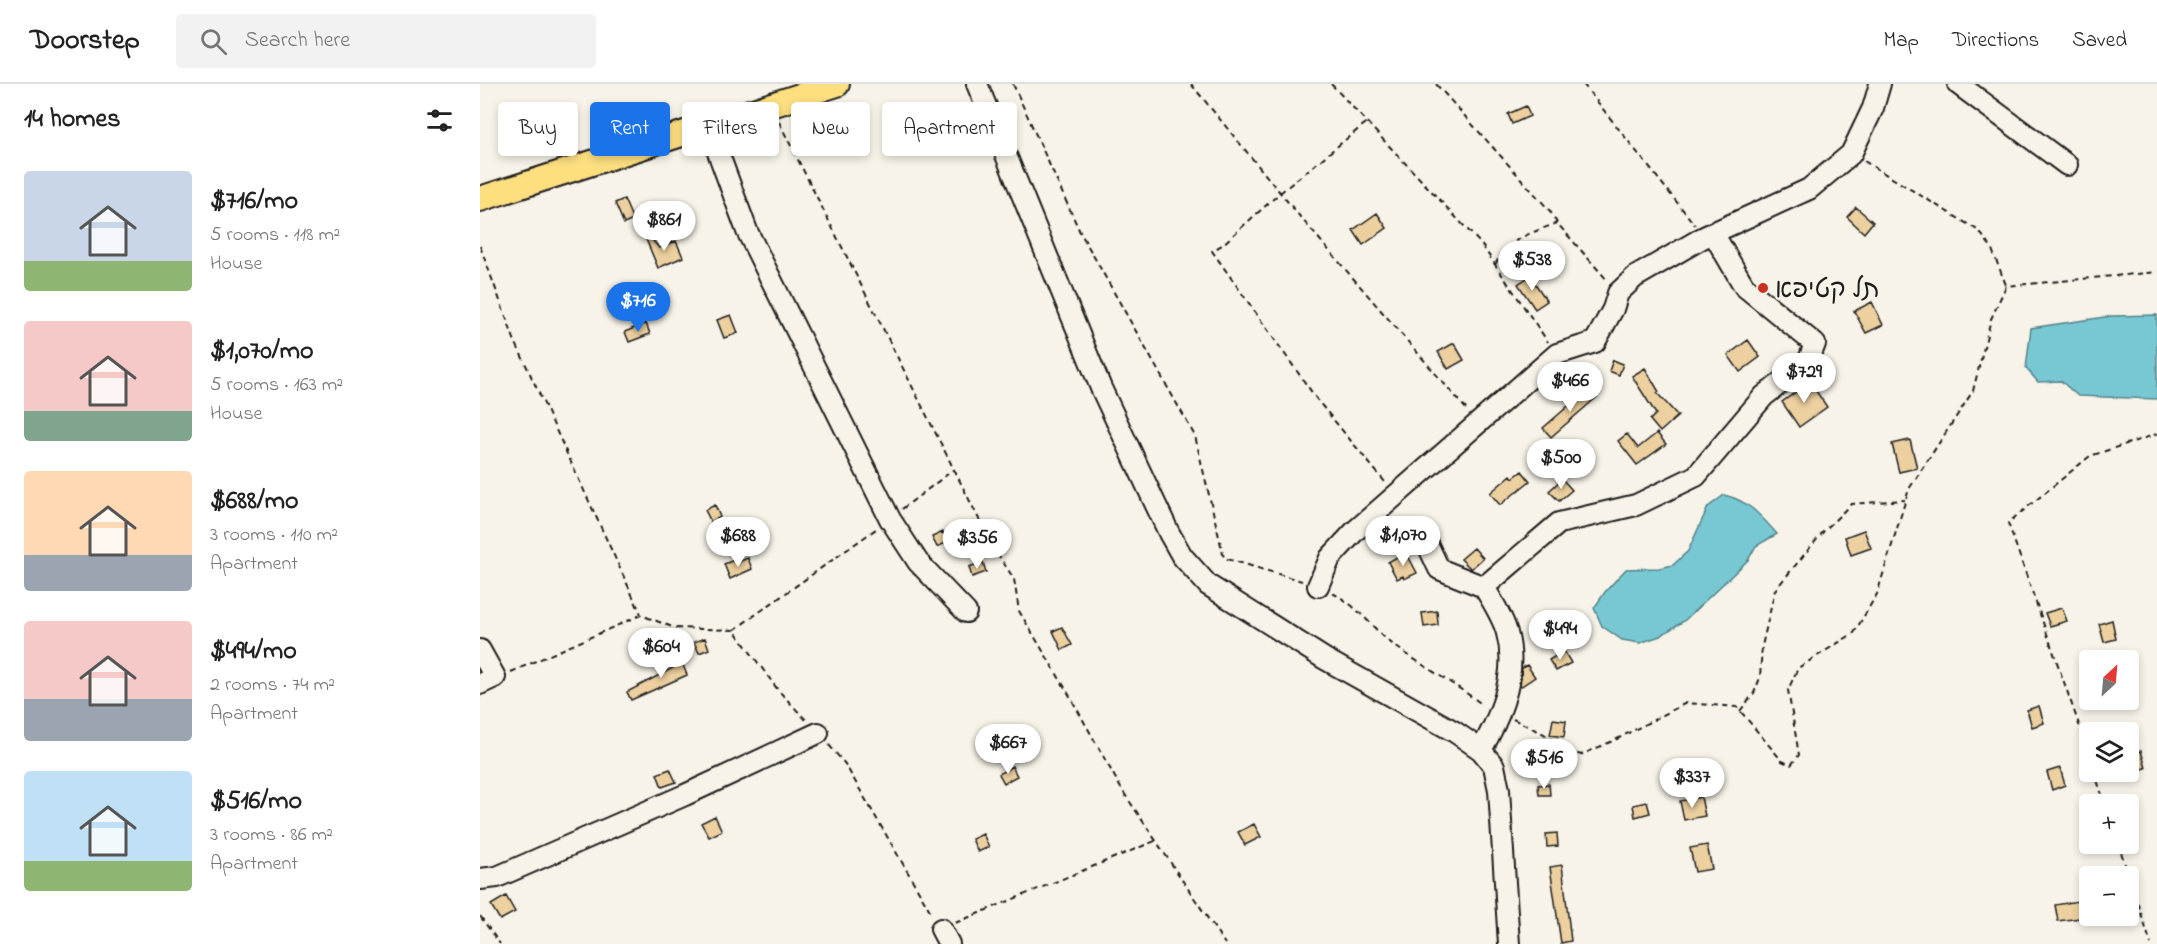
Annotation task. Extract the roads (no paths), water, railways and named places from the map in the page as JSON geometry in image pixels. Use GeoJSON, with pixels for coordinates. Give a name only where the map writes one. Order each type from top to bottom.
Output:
{"type":"FeatureCollection","features":[{"type":"Feature","properties":{"kind":"main road"},"geometry":{"type":"LineString","coordinates":[[779,103],[837,84]]}},
{"type":"Feature","properties":{"kind":"main road"},"geometry":{"type":"LineString","coordinates":[[480,199],[682,133]]}},
{"type":"Feature","properties":{"kind":"street"},"geometry":{"type":"LineString","coordinates":[[977,84],[1103,392],[1169,533],[1182,555],[1208,585],[1365,682],[1455,732],[1481,750],[1494,766],[1499,790],[1509,944]]}},
{"type":"Feature","properties":{"kind":"street"},"geometry":{"type":"LineString","coordinates":[[1318,586],[1330,558],[1355,531],[1557,354],[1595,342],[1613,309],[1618,292],[1635,277],[1709,235],[1809,189],[1851,154],[1873,108],[1880,84]]}},
{"type":"Feature","properties":{"kind":"street"},"geometry":{"type":"LineString","coordinates":[[1958,84],[2067,165]]}},
{"type":"Feature","properties":{"kind":"street"},"geometry":{"type":"LineString","coordinates":[[719,156],[747,231],[890,519],[918,562],[966,612]]}},
{"type":"Feature","properties":{"kind":"street"},"geometry":{"type":"LineString","coordinates":[[1484,586],[1559,523],[1636,505],[1696,476],[1764,396],[1808,362],[1815,344],[1744,286],[1709,235]]}},
{"type":"Feature","properties":{"kind":"street"},"geometry":{"type":"LineString","coordinates":[[1424,537],[1438,568],[1484,586],[1507,632],[1512,661],[1500,713],[1481,750]]}},
{"type":"Feature","properties":{"kind":"street"},"geometry":{"type":"LineString","coordinates":[[480,650],[487,680]]}},
{"type":"Feature","properties":{"kind":"street"},"geometry":{"type":"LineString","coordinates":[[480,879],[497,877],[685,795],[818,732]]}},
{"type":"Feature","properties":{"kind":"water"},"geometry":{"type":"Polygon","coordinates":[[[2157,315],[2157,399],[2078,396],[2061,381],[2038,382],[2026,368],[2031,328],[2112,316],[2157,315]]]}},
{"type":"Feature","properties":{"kind":"water"},"geometry":{"type":"Polygon","coordinates":[[[1724,495],[1747,505],[1777,534],[1756,546],[1748,560],[1684,621],[1660,636],[1640,643],[1622,640],[1602,626],[1594,608],[1626,569],[1659,568],[1673,565],[1688,551],[1708,507],[1724,495]]]}},
{"type":"Feature","properties":{"kind":"place","name":"תל קטיפא"},"geometry":{"type":"Point","coordinates":[1763,288]}}]}
